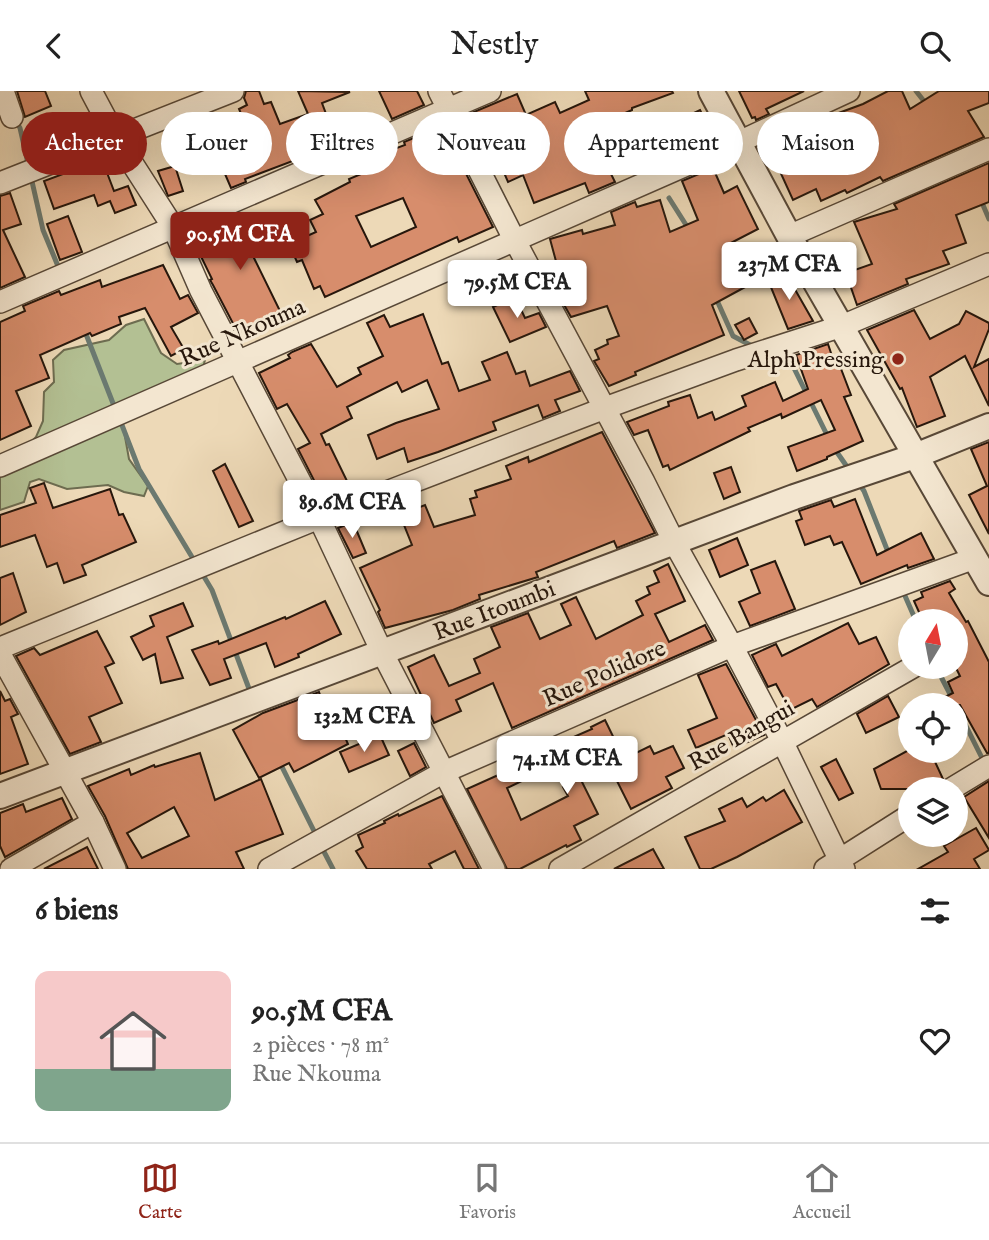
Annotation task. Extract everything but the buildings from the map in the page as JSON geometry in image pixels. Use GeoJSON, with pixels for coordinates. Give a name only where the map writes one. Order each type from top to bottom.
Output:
{"type":"FeatureCollection","features":[{"type":"Feature","properties":{"kind":"street"},"geometry":{"type":"LineString","coordinates":[[3,91],[12,117]]}},
{"type":"Feature","properties":{"kind":"street"},"geometry":{"type":"LineString","coordinates":[[91,91],[102,112]]}},
{"type":"Feature","properties":{"kind":"street"},"geometry":{"type":"LineString","coordinates":[[147,126],[233,91]]}},
{"type":"Feature","properties":{"kind":"street"},"geometry":{"type":"LineString","coordinates":[[0,302],[173,227],[444,100],[491,91]]}},
{"type":"Feature","properties":{"kind":"street"},"geometry":{"type":"LineString","coordinates":[[711,91],[723,112]]}},
{"type":"Feature","properties":{"kind":"street","name":"Rue Nkouma"},"geometry":{"type":"LineString","coordinates":[[743,140],[849,91]]}},
{"type":"Feature","properties":{"kind":"street"},"geometry":{"type":"LineString","coordinates":[[444,100],[514,240],[782,741],[836,866],[898,823]]}},
{"type":"Feature","properties":{"kind":"street"},"geometry":{"type":"LineString","coordinates":[[789,236],[989,149]]}},
{"type":"Feature","properties":{"kind":"street"},"geometry":{"type":"LineString","coordinates":[[743,150],[789,236],[915,456],[983,568]]}},
{"type":"Feature","properties":{"kind":"street"},"geometry":{"type":"LineString","coordinates":[[0,183],[21,175]]}},
{"type":"Feature","properties":{"kind":"street"},"geometry":{"type":"LineString","coordinates":[[140,175],[173,227],[201,291],[319,517],[382,652],[494,869]]}},
{"type":"Feature","properties":{"kind":"street","name":"Rue Nkouma"},"geometry":{"type":"LineString","coordinates":[[0,466],[663,175]]}},
{"type":"Feature","properties":{"kind":"street"},"geometry":{"type":"LineString","coordinates":[[0,648],[319,517],[605,408],[842,326],[989,264]]}},
{"type":"Feature","properties":{"kind":"street","name":"Rue Itoumbi"},"geometry":{"type":"LineString","coordinates":[[0,796],[794,497],[915,456],[989,426]]}},
{"type":"Feature","properties":{"kind":"street","name":"Rue Polidore"},"geometry":{"type":"LineString","coordinates":[[269,869],[444,772],[732,646],[983,568]]}},
{"type":"Feature","properties":{"kind":"street"},"geometry":{"type":"LineString","coordinates":[[0,654],[93,822],[114,869]]}},
{"type":"Feature","properties":{"kind":"street","name":"Rue Bangui"},"geometry":{"type":"LineString","coordinates":[[559,869],[898,675]]}},
{"type":"Feature","properties":{"kind":"street"},"geometry":{"type":"LineString","coordinates":[[968,779],[989,766]]}},
{"type":"Feature","properties":{"kind":"street"},"geometry":{"type":"LineString","coordinates":[[11,869],[93,822]]}},
{"type":"Feature","properties":{"kind":"green space"},"geometry":{"type":"Polygon","coordinates":[[[144,319],[161,353],[177,364],[205,360],[202,372],[120,409],[129,459],[148,486],[144,496],[108,485],[67,489],[39,479],[30,482],[24,502],[0,510],[0,473],[36,437],[43,421],[44,392],[54,382],[53,360],[64,350],[109,340],[126,325],[144,319]]]}},
{"type":"Feature","properties":{"kind":"waterway"},"geometry":{"type":"LineString","coordinates":[[916,91],[927,105]]}},
{"type":"Feature","properties":{"kind":"waterway"},"geometry":{"type":"LineString","coordinates":[[15,120],[21,132]]}},
{"type":"Feature","properties":{"kind":"waterway"},"geometry":{"type":"LineString","coordinates":[[31,177],[43,230],[60,271]]}},
{"type":"Feature","properties":{"kind":"waterway"},"geometry":{"type":"LineString","coordinates":[[669,198],[688,228]]}},
{"type":"Feature","properties":{"kind":"waterway"},"geometry":{"type":"LineString","coordinates":[[980,198],[989,219]]}},
{"type":"Feature","properties":{"kind":"waterway"},"geometry":{"type":"LineString","coordinates":[[715,296],[733,336],[754,347]]}},
{"type":"Feature","properties":{"kind":"waterway"},"geometry":{"type":"LineString","coordinates":[[84,329],[116,411]]}},
{"type":"Feature","properties":{"kind":"waterway"},"geometry":{"type":"LineString","coordinates":[[783,353],[787,354],[829,439]]}},
{"type":"Feature","properties":{"kind":"waterway"},"geometry":{"type":"LineString","coordinates":[[120,420],[139,469],[195,562]]}},
{"type":"Feature","properties":{"kind":"waterway"},"geometry":{"type":"LineString","coordinates":[[834,448],[850,471]]}},
{"type":"Feature","properties":{"kind":"waterway"},"geometry":{"type":"LineString","coordinates":[[858,482],[890,557]]}},
{"type":"Feature","properties":{"kind":"waterway"},"geometry":{"type":"LineString","coordinates":[[200,570],[212,590],[251,694]]}},
{"type":"Feature","properties":{"kind":"waterway"},"geometry":{"type":"LineString","coordinates":[[902,589],[911,609]]}},
{"type":"Feature","properties":{"kind":"waterway"},"geometry":{"type":"LineString","coordinates":[[942,679],[949,693]]}},
{"type":"Feature","properties":{"kind":"waterway"},"geometry":{"type":"LineString","coordinates":[[968,730],[984,762]]}},
{"type":"Feature","properties":{"kind":"waterway"},"geometry":{"type":"LineString","coordinates":[[279,761],[317,837]]}},
{"type":"Feature","properties":{"kind":"waterway"},"geometry":{"type":"LineString","coordinates":[[321,846],[333,869]]}},
{"type":"Feature","properties":{"kind":"place","name":"Alph Pressing"},"geometry":{"type":"Point","coordinates":[898,359]}}]}
